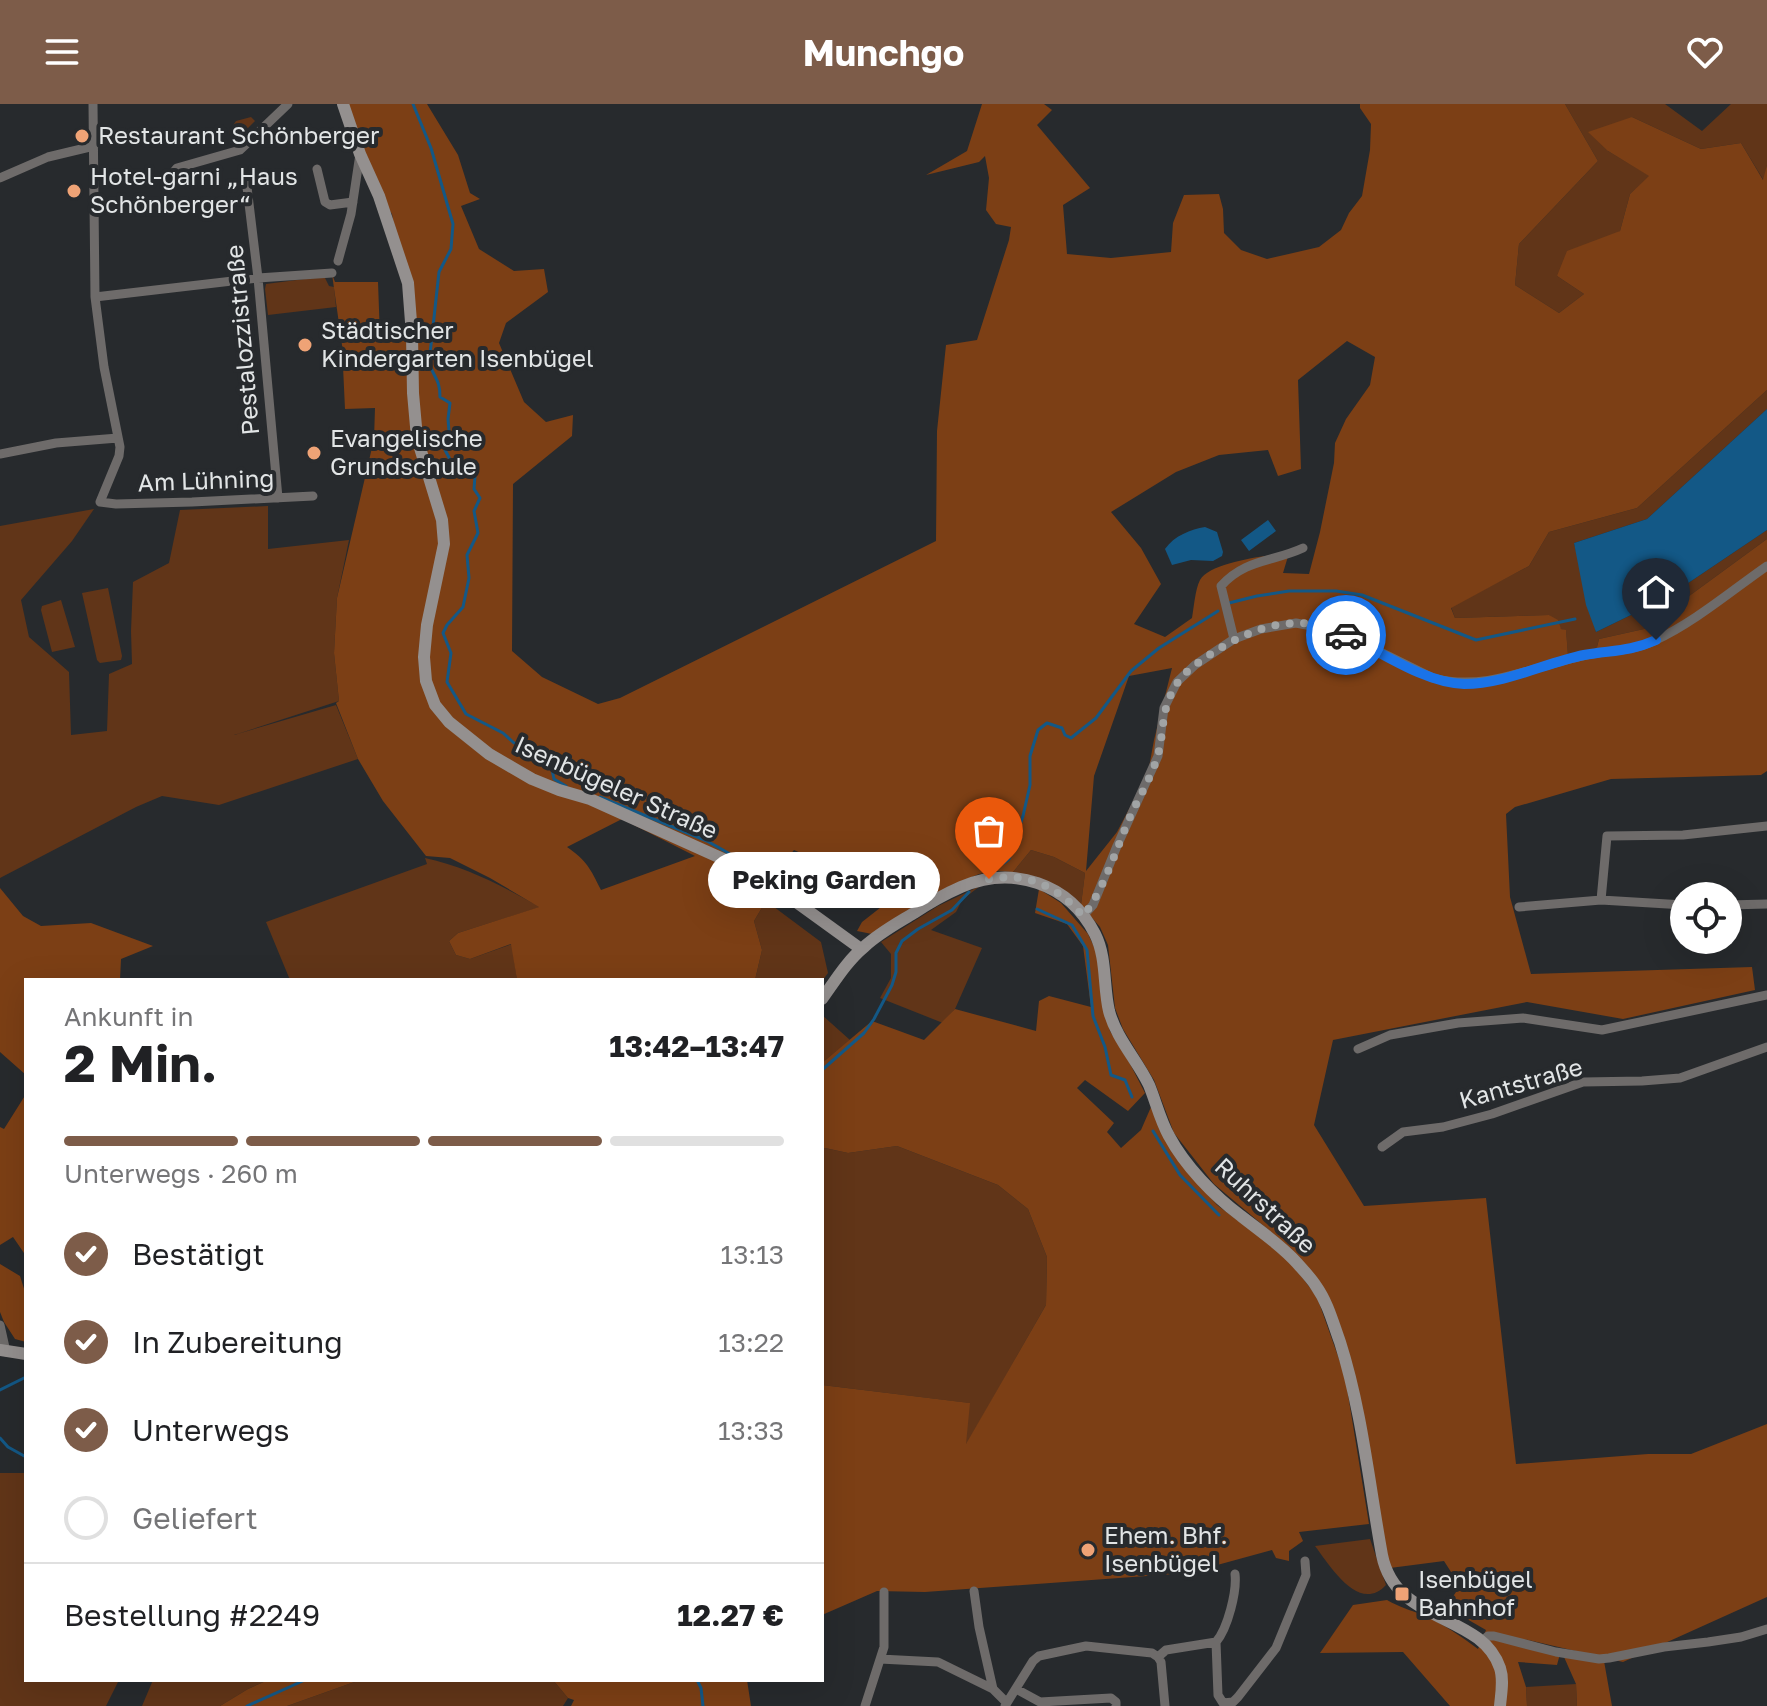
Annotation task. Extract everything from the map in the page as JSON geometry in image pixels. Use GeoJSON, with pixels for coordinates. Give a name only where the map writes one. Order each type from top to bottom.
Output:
{"type":"FeatureCollection","features":[{"type":"Feature","properties":{"kind":"main road","name":"Isenbügeler Straße"},"geometry":{"type":"LineString","coordinates":[[343,104],[360,154],[378,193],[408,283],[417,438],[442,520],[444,544],[427,625],[424,657],[426,681],[435,705],[449,722],[504,764],[532,779],[590,799],[743,868],[767,881],[861,949]]}},
{"type":"Feature","properties":{"kind":"main road","name":"Ruhrstraße"},"geometry":{"type":"LineString","coordinates":[[824,996],[861,949],[876,936],[961,887],[1005,876],[1035,881],[1065,897],[1094,932],[1102,951],[1109,1009],[1116,1031],[1148,1084],[1168,1135],[1212,1192],[1294,1260],[1317,1287],[1330,1314],[1350,1374],[1385,1569],[1395,1588],[1412,1602],[1467,1631],[1492,1653],[1500,1669],[1500,1706]]}},
{"type":"Feature","properties":{"kind":"main road"},"geometry":{"type":"LineString","coordinates":[[3,1351],[24,1354]]}},
{"type":"Feature","properties":{"kind":"street"},"geometry":{"type":"LineString","coordinates":[[0,454],[56,443],[118,438],[100,344],[95,297],[93,104]]}},
{"type":"Feature","properties":{"kind":"street"},"geometry":{"type":"LineString","coordinates":[[172,174],[177,168],[240,150],[288,104]]}},
{"type":"Feature","properties":{"kind":"street"},"geometry":{"type":"LineString","coordinates":[[0,178],[48,157],[94,146]]}},
{"type":"Feature","properties":{"kind":"street","name":"Isenbügeler Straße"},"geometry":{"type":"LineString","coordinates":[[338,261],[351,214],[360,154]]}},
{"type":"Feature","properties":{"kind":"street"},"geometry":{"type":"LineString","coordinates":[[317,169],[325,202],[330,205],[353,202]]}},
{"type":"Feature","properties":{"kind":"street","name":"Pestalozzistraße"},"geometry":{"type":"LineString","coordinates":[[246,179],[278,498]]}},
{"type":"Feature","properties":{"kind":"street"},"geometry":{"type":"LineString","coordinates":[[95,297],[258,278],[332,273]]}},
{"type":"Feature","properties":{"kind":"street","name":"Am Lühning"},"geometry":{"type":"LineString","coordinates":[[118,438],[119,456],[100,502],[162,503],[313,496]]}},
{"type":"Feature","properties":{"kind":"street"},"geometry":{"type":"LineString","coordinates":[[1234,639],[1221,586],[1249,565],[1303,548]]}},
{"type":"Feature","properties":{"kind":"street"},"geometry":{"type":"LineString","coordinates":[[1083,916],[1093,905],[1158,756],[1164,708],[1177,682],[1195,665],[1234,639],[1274,626],[1306,623],[1338,631],[1433,678],[1466,684],[1586,655],[1645,645],[1689,620],[1767,566]]}},
{"type":"Feature","properties":{"kind":"street"},"geometry":{"type":"LineString","coordinates":[[1601,900],[1607,836],[1683,835],[1767,826]]}},
{"type":"Feature","properties":{"kind":"street"},"geometry":{"type":"LineString","coordinates":[[1519,907],[1601,900],[1670,904]]}},
{"type":"Feature","properties":{"kind":"street"},"geometry":{"type":"LineString","coordinates":[[1742,905],[1767,904]]}},
{"type":"Feature","properties":{"kind":"street"},"geometry":{"type":"LineString","coordinates":[[1358,1049],[1390,1035],[1458,1023],[1523,1018],[1602,1030],[1767,995]]}},
{"type":"Feature","properties":{"kind":"street","name":"Kantstraße"},"geometry":{"type":"LineString","coordinates":[[1382,1147],[1403,1132],[1480,1118],[1583,1082],[1680,1078],[1767,1047]]}},
{"type":"Feature","properties":{"kind":"street"},"geometry":{"type":"LineString","coordinates":[[0,1325],[3,1351]]}},
{"type":"Feature","properties":{"kind":"street"},"geometry":{"type":"LineString","coordinates":[[1216,1642],[1218,1695],[1223,1703],[1233,1702],[1276,1648],[1306,1575],[1305,1561]]}},
{"type":"Feature","properties":{"kind":"street"},"geometry":{"type":"LineString","coordinates":[[1158,1657],[1166,1650],[1216,1642],[1222,1635],[1236,1586],[1235,1574]]}},
{"type":"Feature","properties":{"kind":"street"},"geometry":{"type":"LineString","coordinates":[[974,1591],[993,1689]]}},
{"type":"Feature","properties":{"kind":"street"},"geometry":{"type":"LineString","coordinates":[[865,1706],[884,1647],[884,1592]]}},
{"type":"Feature","properties":{"kind":"street"},"geometry":{"type":"LineString","coordinates":[[1481,1642],[1488,1636],[1494,1636],[1581,1657],[1609,1658],[1741,1637],[1767,1629]]}},
{"type":"Feature","properties":{"kind":"street"},"geometry":{"type":"LineString","coordinates":[[880,1659],[938,1662],[993,1689],[1006,1704],[1039,1656],[1086,1646],[1152,1653],[1161,1662],[1165,1706]]}},
{"type":"Feature","properties":{"kind":"street"},"geometry":{"type":"LineString","coordinates":[[1016,1689],[1046,1704],[1111,1698],[1116,1706]]}},
{"type":"Feature","properties":{"kind":"shaded area"},"geometry":{"type":"Polygon","coordinates":[[[344,104],[427,104],[458,155],[470,193],[480,199],[461,206],[479,249],[514,271],[544,269],[548,292],[506,323],[499,343],[524,402],[546,422],[573,415],[572,436],[513,484],[512,651],[542,677],[598,704],[620,698],[936,541],[937,431],[946,345],[977,340],[1011,227],[996,224],[986,210],[989,178],[985,156],[979,162],[926,175],[967,151],[982,104],[1044,104],[1052,110],[1037,125],[1090,188],[1063,205],[1067,254],[1111,258],[1171,252],[1173,223],[1184,195],[1219,194],[1224,233],[1241,250],[1267,259],[1319,247],[1341,230],[1362,196],[1371,124],[1360,104],[1565,104],[1598,161],[1519,244],[1515,285],[1559,313],[1584,294],[1557,276],[1567,251],[1620,231],[1630,194],[1649,176],[1608,151],[1588,132],[1632,117],[1701,149],[1741,143],[1763,180],[1767,165],[1767,390],[1637,508],[1549,532],[1529,566],[1451,608],[1455,618],[1549,615],[1558,620],[1561,629],[1566,630],[1568,655],[1587,653],[1597,647],[1599,639],[1644,629],[1767,539],[1767,771],[1761,775],[1611,779],[1515,807],[1506,814],[1510,897],[1531,974],[1752,967],[1755,990],[1623,1019],[1527,1002],[1333,1040],[1314,1125],[1364,1206],[1486,1198],[1516,1464],[1648,1454],[1691,1454],[1767,1424],[1767,1597],[1623,1662],[1524,1639],[1561,1650],[1557,1665],[1518,1662],[1526,1687],[1527,1706],[1450,1706],[1403,1652],[1320,1653],[1353,1605],[1387,1600],[1438,1622],[1478,1649],[1486,1630],[1446,1607],[1460,1586],[1444,1561],[1390,1568],[1331,1304],[1290,1248],[1214,1184],[1174,1133],[1154,1080],[1123,1029],[1115,1008],[1108,945],[1100,927],[1081,905],[1085,873],[1054,857],[1031,850],[1013,872],[979,874],[960,882],[872,934],[857,931],[862,922],[885,904],[897,889],[876,873],[832,867],[794,850],[771,877],[772,895],[754,921],[762,950],[755,978],[517,978],[511,944],[470,959],[456,955],[449,941],[458,933],[539,907],[450,858],[426,856],[383,801],[358,759],[336,703],[339,701],[334,653],[337,598],[374,439],[375,408],[345,409],[342,345],[332,274],[335,282],[378,282],[380,337],[413,331],[392,214],[378,193],[344,104]],[[1347,341],[1298,380],[1301,469],[1278,476],[1268,450],[1219,455],[1176,472],[1111,512],[1141,548],[1161,584],[1134,624],[1165,637],[1192,618],[1200,580],[1215,568],[1227,564],[1289,553],[1283,573],[1309,574],[1334,463],[1335,443],[1346,419],[1370,385],[1375,357],[1347,341]],[[1172,668],[1129,676],[1094,776],[1086,871],[1117,832],[1148,773],[1172,668]],[[622,819],[567,847],[587,866],[601,890],[695,856],[622,819]]]}},
{"type":"Feature","properties":{"kind":"shaded area"},"geometry":{"type":"Polygon","coordinates":[[[1565,104],[1665,104],[1702,131],[1731,104],[1767,104],[1764,181],[1741,143],[1701,149],[1632,117],[1608,151],[1650,176],[1630,194],[1620,231],[1557,276],[1584,294],[1559,313],[1515,285],[1519,244],[1598,161],[1565,104]]]}},
{"type":"Feature","properties":{"kind":"shaded area"},"geometry":{"type":"Polygon","coordinates":[[[251,117],[255,121],[247,129],[252,134],[234,147],[229,131],[236,121],[251,117]]]}},
{"type":"Feature","properties":{"kind":"shaded area"},"geometry":{"type":"Polygon","coordinates":[[[320,277],[334,287],[336,307],[268,315],[266,284],[320,277]]]}},
{"type":"Feature","properties":{"kind":"shaded area"},"geometry":{"type":"Polygon","coordinates":[[[1767,390],[1767,409],[1647,519],[1574,543],[1596,632],[1666,598],[1767,530],[1767,539],[1644,629],[1599,639],[1597,647],[1587,653],[1568,655],[1566,631],[1549,615],[1455,618],[1451,607],[1529,566],[1549,532],[1637,508],[1767,390]]]}},
{"type":"Feature","properties":{"kind":"shaded area"},"geometry":{"type":"Polygon","coordinates":[[[268,506],[268,549],[349,540],[337,598],[334,653],[339,701],[234,735],[336,705],[358,759],[219,805],[162,796],[0,878],[0,526],[94,509],[72,541],[21,600],[29,637],[69,672],[71,735],[107,731],[109,674],[132,664],[133,582],[169,563],[180,510],[268,506]]]}},
{"type":"Feature","properties":{"kind":"shaded area"},"geometry":{"type":"Polygon","coordinates":[[[108,588],[122,656],[121,660],[100,663],[82,593],[108,588]]]}},
{"type":"Feature","properties":{"kind":"shaded area"},"geometry":{"type":"Polygon","coordinates":[[[61,600],[75,647],[52,652],[41,610],[42,606],[61,600]]]}},
{"type":"Feature","properties":{"kind":"shaded area"},"geometry":{"type":"Polygon","coordinates":[[[1031,850],[1054,857],[1085,873],[1081,905],[1036,877],[1013,872],[1031,850]]]}},
{"type":"Feature","properties":{"kind":"shaded area"},"geometry":{"type":"Polygon","coordinates":[[[425,858],[470,872],[540,907],[458,933],[449,941],[456,955],[470,959],[512,944],[517,978],[289,978],[266,922],[427,864],[425,858]]]}},
{"type":"Feature","properties":{"kind":"shaded area"},"geometry":{"type":"Polygon","coordinates":[[[980,886],[962,900],[956,912],[931,930],[982,948],[955,1009],[943,1023],[880,998],[891,978],[891,954],[881,942],[938,906],[980,886]]]}},
{"type":"Feature","properties":{"kind":"shaded area"},"geometry":{"type":"Polygon","coordinates":[[[0,888],[23,916],[41,926],[91,923],[153,946],[121,959],[120,978],[24,978],[24,1073],[0,1052],[0,888]]]}},
{"type":"Feature","properties":{"kind":"shaded area"},"geometry":{"type":"Polygon","coordinates":[[[1039,889],[1061,903],[1088,934],[1096,951],[1110,1031],[1145,1093],[1128,1111],[1085,1080],[1077,1088],[1114,1123],[1107,1132],[1121,1148],[1141,1130],[1151,1107],[1178,1160],[1217,1205],[1292,1264],[1317,1297],[1345,1376],[1369,1524],[1299,1532],[1303,1541],[1289,1551],[1289,1561],[1276,1558],[1272,1550],[1188,1573],[925,1592],[877,1591],[824,1614],[824,1385],[970,1403],[966,1444],[1046,1305],[1047,1257],[1028,1209],[998,1185],[897,1146],[848,1153],[824,1149],[824,1061],[872,1021],[924,1040],[955,1009],[1036,1031],[1039,1001],[1049,996],[1091,1007],[1083,946],[1067,924],[1035,913],[1039,889]]]}},
{"type":"Feature","properties":{"kind":"shaded area"},"geometry":{"type":"Polygon","coordinates":[[[766,901],[821,942],[828,973],[824,978],[755,978],[762,950],[754,921],[766,901]]]}},
{"type":"Feature","properties":{"kind":"shaded area"},"geometry":{"type":"Polygon","coordinates":[[[824,1017],[850,1040],[824,1061],[824,1017]]]}},
{"type":"Feature","properties":{"kind":"shaded area"},"geometry":{"type":"Polygon","coordinates":[[[24,1097],[24,1253],[13,1237],[0,1245],[0,1127],[4,1129],[24,1097]]]}},
{"type":"Feature","properties":{"kind":"shaded area"},"geometry":{"type":"Polygon","coordinates":[[[897,1146],[998,1185],[1028,1209],[1047,1257],[1046,1305],[965,1447],[969,1403],[824,1385],[824,1149],[848,1153],[897,1146]]]}},
{"type":"Feature","properties":{"kind":"shaded area"},"geometry":{"type":"Polygon","coordinates":[[[0,1264],[20,1276],[24,1289],[24,1341],[15,1339],[0,1312],[0,1264]]]}},
{"type":"Feature","properties":{"kind":"shaded area"},"geometry":{"type":"Polygon","coordinates":[[[0,1473],[24,1473],[24,1682],[118,1682],[106,1706],[0,1706],[0,1473]]]}},
{"type":"Feature","properties":{"kind":"shaded area"},"geometry":{"type":"Polygon","coordinates":[[[1370,1539],[1386,1585],[1366,1594],[1346,1584],[1315,1546],[1370,1539]]]}},
{"type":"Feature","properties":{"kind":"shaded area"},"geometry":{"type":"Polygon","coordinates":[[[1564,1657],[1604,1661],[1612,1706],[1577,1706],[1576,1684],[1564,1657]]]}},
{"type":"Feature","properties":{"kind":"shaded area"},"geometry":{"type":"Polygon","coordinates":[[[152,1682],[264,1682],[220,1706],[142,1706],[152,1682]]]}},
{"type":"Feature","properties":{"kind":"shaded area"},"geometry":{"type":"Polygon","coordinates":[[[264,1682],[354,1682],[287,1706],[220,1706],[264,1682]]]}},
{"type":"Feature","properties":{"kind":"shaded area"},"geometry":{"type":"Polygon","coordinates":[[[354,1682],[555,1682],[568,1698],[563,1706],[287,1706],[354,1682]]]}},
{"type":"Feature","properties":{"kind":"shaded area"},"geometry":{"type":"Polygon","coordinates":[[[555,1682],[747,1682],[751,1706],[571,1706],[574,1700],[568,1698],[555,1682]]]}},
{"type":"Feature","properties":{"kind":"shaded area"},"geometry":{"type":"Polygon","coordinates":[[[1576,1684],[1577,1706],[1527,1706],[1526,1687],[1576,1684]]]}},
{"type":"Feature","properties":{"kind":"water"},"geometry":{"type":"Polygon","coordinates":[[[1767,409],[1767,530],[1666,598],[1596,632],[1586,605],[1574,543],[1647,519],[1767,409]]]}},
{"type":"Feature","properties":{"kind":"water"},"geometry":{"type":"Polygon","coordinates":[[[1268,520],[1276,531],[1249,551],[1241,540],[1268,520]]]}},
{"type":"Feature","properties":{"kind":"water"},"geometry":{"type":"Polygon","coordinates":[[[1205,527],[1217,532],[1222,556],[1213,561],[1191,560],[1172,565],[1165,549],[1169,544],[1183,534],[1205,527]]]}},
{"type":"Feature","properties":{"kind":"waterway"},"geometry":{"type":"LineString","coordinates":[[413,104],[431,148],[453,224],[451,249],[439,272],[429,363],[438,382],[440,397],[450,403],[445,450],[461,472],[471,470],[475,476],[474,489],[480,498],[474,511],[478,533],[467,555],[469,578],[463,607],[443,633],[451,653],[447,682],[466,714],[503,733],[514,743],[525,744],[551,765],[554,779],[566,786]]}},
{"type":"Feature","properties":{"kind":"waterway"},"geometry":{"type":"LineString","coordinates":[[1229,603],[1289,591],[1336,591],[1362,595],[1476,640],[1575,619]]}},
{"type":"Feature","properties":{"kind":"waterway"},"geometry":{"type":"LineString","coordinates":[[1004,863],[1009,859],[1023,816],[1030,785],[1030,756],[1038,730],[1047,723],[1062,728],[1065,735],[1071,738],[1096,718],[1131,671],[1159,648],[1218,611]]}},
{"type":"Feature","properties":{"kind":"waterway"},"geometry":{"type":"LineString","coordinates":[[600,797],[707,841],[746,863]]}},
{"type":"Feature","properties":{"kind":"waterway"},"geometry":{"type":"LineString","coordinates":[[824,1068],[864,1033],[874,1019],[892,985],[896,953],[902,941],[952,910],[969,892]]}},
{"type":"Feature","properties":{"kind":"waterway"},"geometry":{"type":"LineString","coordinates":[[1037,909],[1072,925],[1087,950],[1093,1016],[1105,1047],[1111,1075],[1125,1080],[1132,1097]]}},
{"type":"Feature","properties":{"kind":"waterway"},"geometry":{"type":"LineString","coordinates":[[1153,1131],[1180,1175],[1219,1215]]}},
{"type":"Feature","properties":{"kind":"waterway"},"geometry":{"type":"LineString","coordinates":[[0,1390],[24,1378]]}},
{"type":"Feature","properties":{"kind":"waterway"},"geometry":{"type":"LineString","coordinates":[[0,1438],[8,1447],[24,1456]]}},
{"type":"Feature","properties":{"kind":"waterway"},"geometry":{"type":"LineString","coordinates":[[247,1706],[301,1682]]}},
{"type":"Feature","properties":{"kind":"waterway"},"geometry":{"type":"LineString","coordinates":[[698,1682],[703,1706]]}},
{"type":"Feature","properties":{"kind":"way so far"},"geometry":{"type":"LineString","coordinates":[[989,879],[1005,876],[1035,881],[1065,897],[1083,916],[1093,905],[1158,756],[1164,708],[1177,682],[1195,665],[1234,639],[1261,629],[1287,623],[1306,623],[1346,635]]}},
{"type":"Feature","properties":{"kind":"place","name":"Restaurant Schönberger"},"geometry":{"type":"Point","coordinates":[82,136]}},
{"type":"Feature","properties":{"kind":"place","name":"Hotel-garni „Haus Schönberger“"},"geometry":{"type":"Point","coordinates":[74,191]}},
{"type":"Feature","properties":{"kind":"place","name":"Städtischer Kindergarten Isenbügel"},"geometry":{"type":"Point","coordinates":[305,345]}},
{"type":"Feature","properties":{"kind":"place","name":"Evangelische Grundschule"},"geometry":{"type":"Point","coordinates":[314,453]}},
{"type":"Feature","properties":{"kind":"place","name":"Peking Garden"},"geometry":{"type":"Point","coordinates":[989,879]}},
{"type":"Feature","properties":{"kind":"place","name":"Ehem. Bhf. Isenbügel"},"geometry":{"type":"Point","coordinates":[1088,1550]}},
{"type":"Feature","properties":{"kind":"place","name":"Isenbügel Bahnhof"},"geometry":{"type":"Point","coordinates":[1402,1594]}},
{"type":"Feature","properties":{"kind":"route"},"geometry":{"type":"LineString","coordinates":[[1346,635],[1420,673],[1466,684],[1586,655],[1629,649],[1656,640]]}}]}
